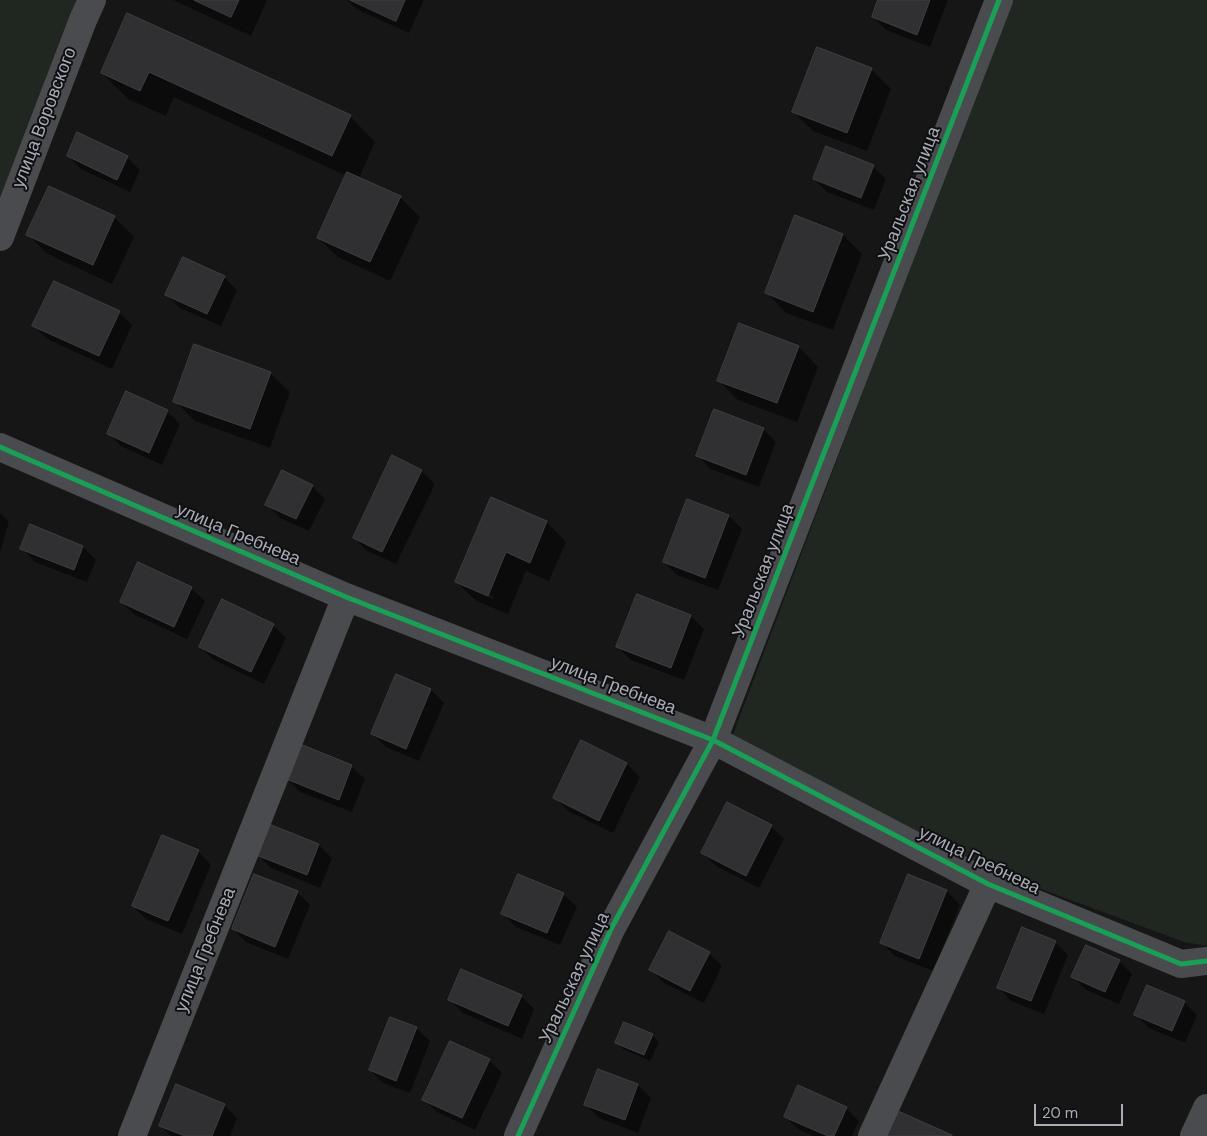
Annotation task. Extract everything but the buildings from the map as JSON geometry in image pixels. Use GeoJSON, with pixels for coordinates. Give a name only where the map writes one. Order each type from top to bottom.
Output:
{"type":"FeatureCollection","features":[{"type":"Feature","properties":{"kind":"street","name":"улица Воровского"},"geometry":{"type":"LineString","coordinates":[[0,237],[92,0]]}},
{"type":"Feature","properties":{"kind":"street","name":"Уральская улица"},"geometry":{"type":"LineString","coordinates":[[518,1136],[611,929],[713,740],[882,307],[999,0]]}},
{"type":"Feature","properties":{"kind":"street","name":"улица Гребнева"},"geometry":{"type":"LineString","coordinates":[[0,447],[346,597],[713,740],[988,884],[1181,964],[1207,961]]}},
{"type":"Feature","properties":{"kind":"street","name":"улица Гребнева"},"geometry":{"type":"LineString","coordinates":[[132,1136],[346,597]]}},
{"type":"Feature","properties":{"kind":"street","name":"улица Гребнева"},"geometry":{"type":"LineString","coordinates":[[872,1136],[988,884]]}},
{"type":"Feature","properties":{"kind":"street"},"geometry":{"type":"LineString","coordinates":[[1194,1136],[1207,1108]]}},
{"type":"Feature","properties":{"kind":"shaded area"},"geometry":{"type":"Polygon","coordinates":[[[0,0],[91,0],[0,228],[0,0]]]}},
{"type":"Feature","properties":{"kind":"shaded area"},"geometry":{"type":"Polygon","coordinates":[[[1011,0],[1207,0],[1207,946],[1184,942],[976,865],[732,737],[1011,0]]]}},
{"type":"Feature","properties":{"kind":"cycle path"},"geometry":{"type":"LineString","coordinates":[[518,1136],[611,929],[713,740],[999,0]]}},
{"type":"Feature","properties":{"kind":"cycle path"},"geometry":{"type":"LineString","coordinates":[[0,447],[346,597],[713,740],[988,884],[1181,964],[1207,961]]}}]}
